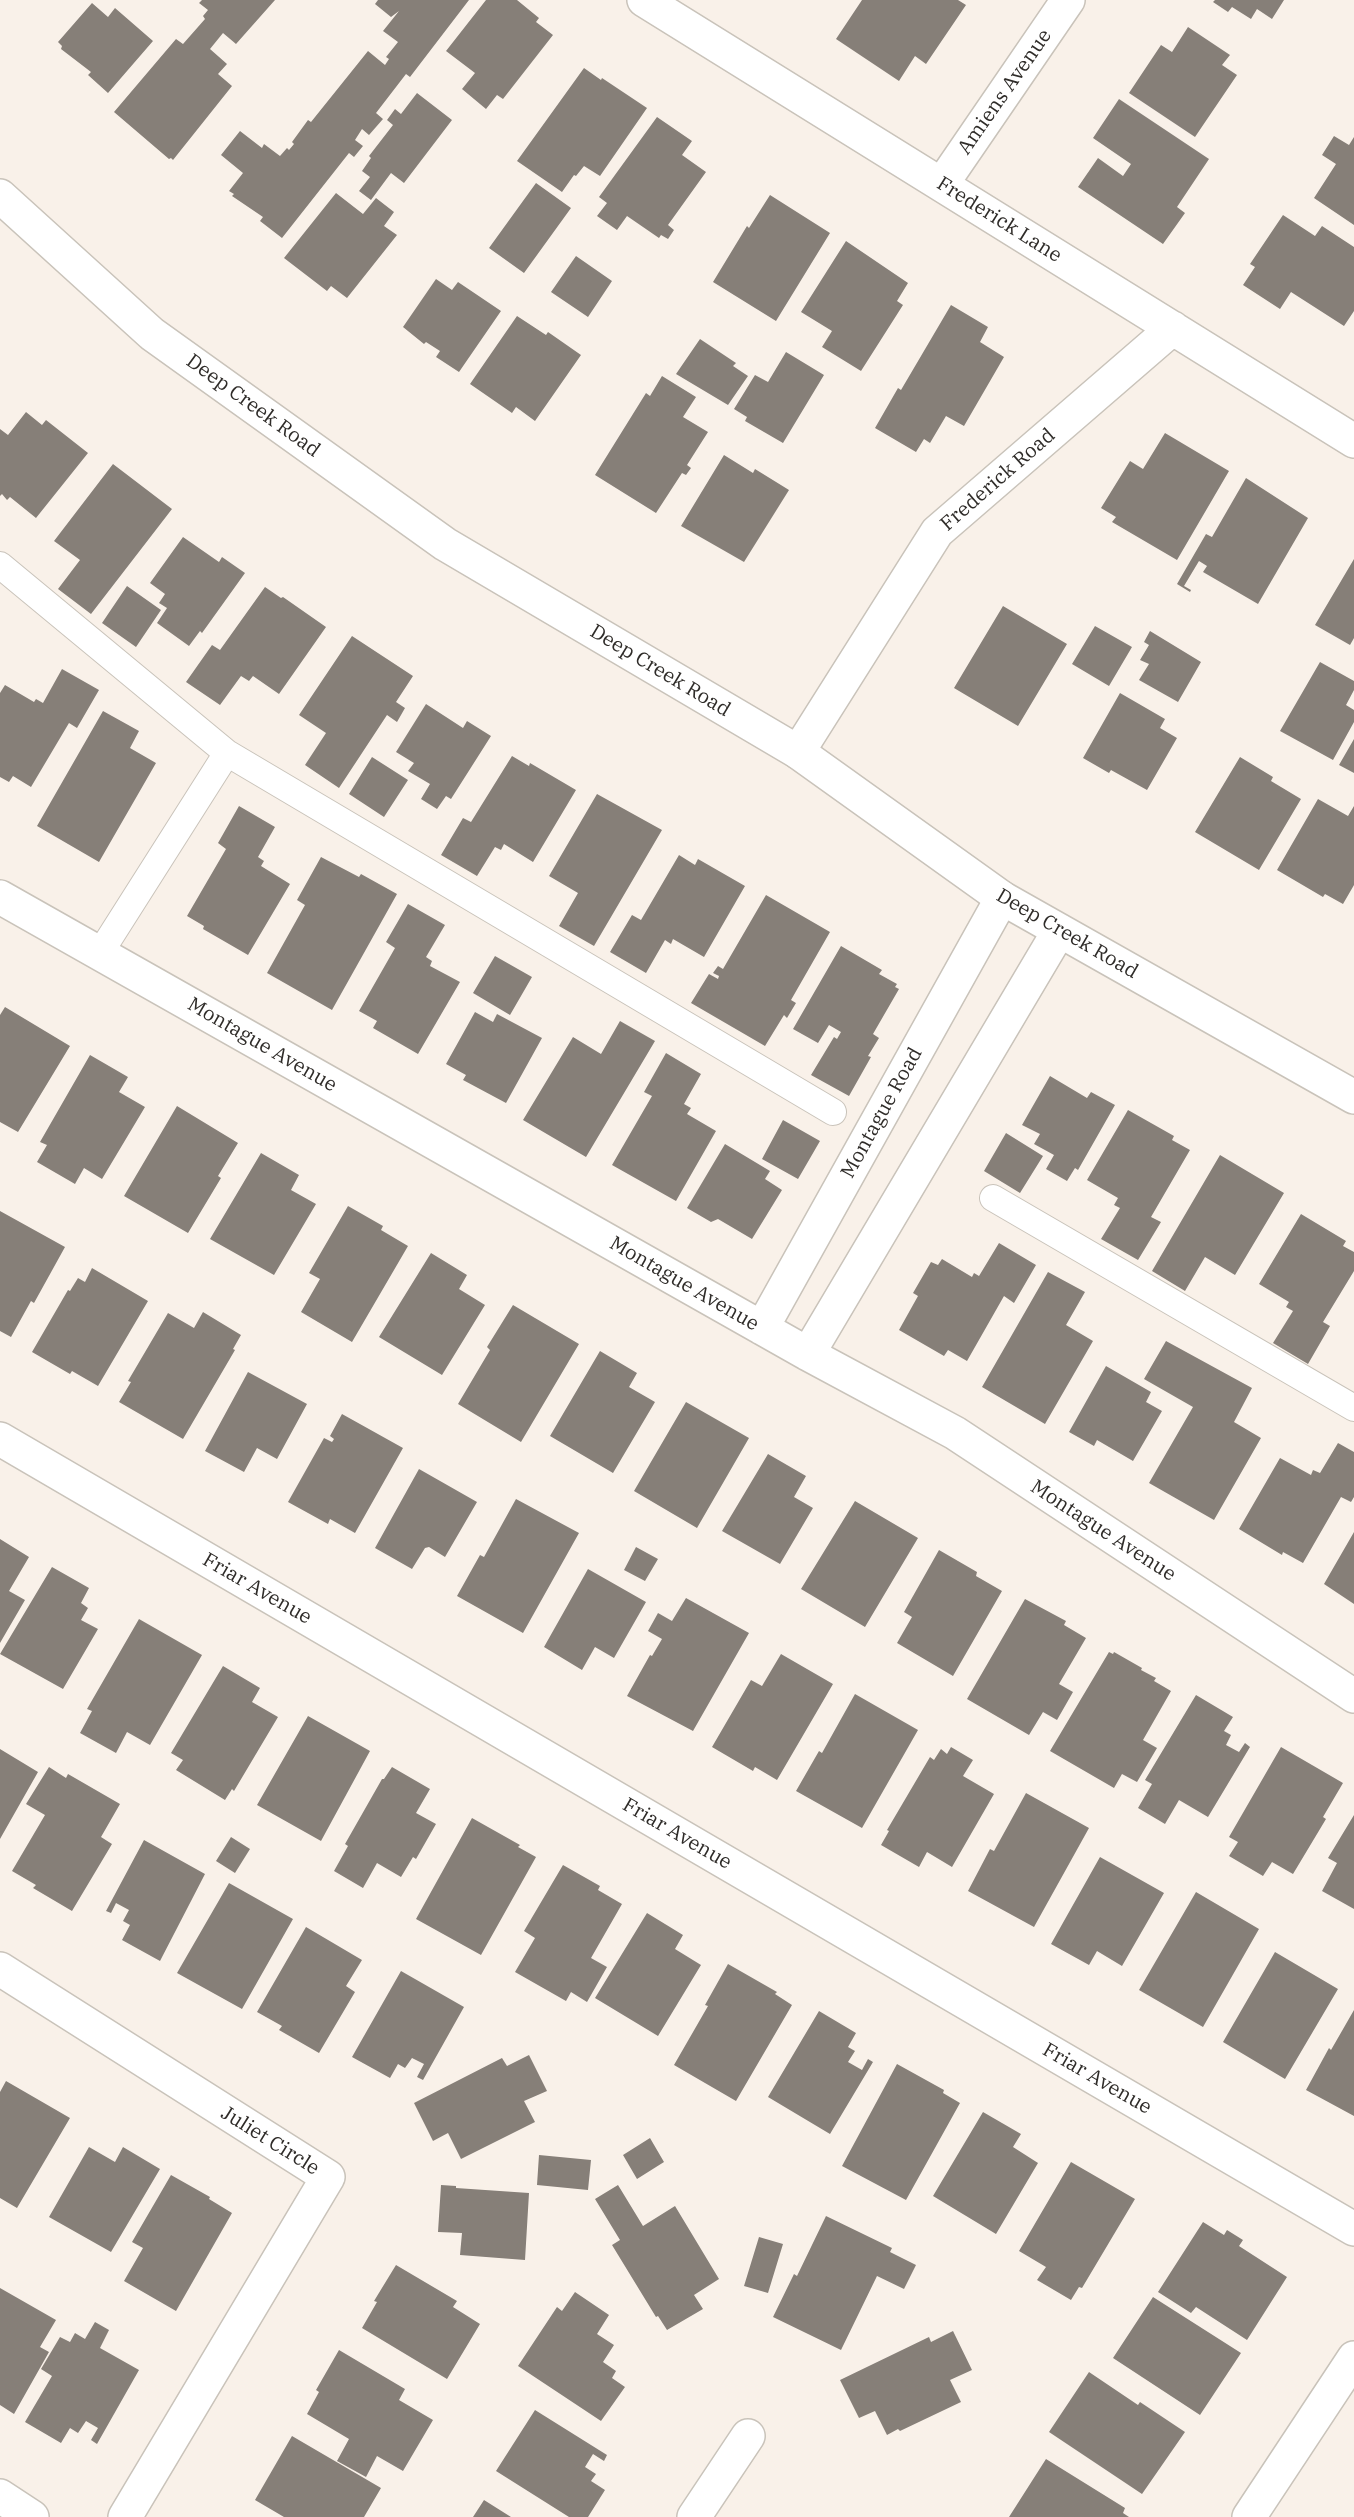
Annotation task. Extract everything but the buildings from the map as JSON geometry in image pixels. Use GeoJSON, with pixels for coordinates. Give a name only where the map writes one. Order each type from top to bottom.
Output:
{"type":"FeatureCollection","features":[{"type":"Feature","properties":{"kind":"street","name":"Frederick Lane"},"geometry":{"type":"LineString","coordinates":[[644,0],[1354,441]]}},
{"type":"Feature","properties":{"kind":"street","name":"Amiens Avenue"},"geometry":{"type":"LineString","coordinates":[[942,184],[1068,0]]}},
{"type":"Feature","properties":{"kind":"street","name":"Deep Creek Road"},"geometry":{"type":"LineString","coordinates":[[0,196],[152,334],[445,544],[798,752],[1002,898],[1354,1097]]}},
{"type":"Feature","properties":{"kind":"street","name":"Frederick Road"},"geometry":{"type":"LineString","coordinates":[[798,752],[937,532],[1173,328]]}},
{"type":"Feature","properties":{"kind":"street","name":"Montague Avenue"},"geometry":{"type":"LineString","coordinates":[[0,897],[808,1354],[955,1433],[1354,1696]]}},
{"type":"Feature","properties":{"kind":"street","name":"Montague Road"},"geometry":{"type":"LineString","coordinates":[[762,1328],[1002,898]]}},
{"type":"Feature","properties":{"kind":"street"},"geometry":{"type":"LineString","coordinates":[[808,1354],[1059,931]]}},
{"type":"Feature","properties":{"kind":"street","name":"Friar Avenue"},"geometry":{"type":"LineString","coordinates":[[0,1439],[1354,2229]]}},
{"type":"Feature","properties":{"kind":"street","name":"Juliet Circle"},"geometry":{"type":"LineString","coordinates":[[0,1969],[328,2177],[125,2517]]}},
{"type":"Feature","properties":{"kind":"street"},"geometry":{"type":"LineString","coordinates":[[1252,2516],[1354,2358]]}},
{"type":"Feature","properties":{"kind":"street"},"geometry":{"type":"LineString","coordinates":[[694,2517],[748,2436]]}},
{"type":"Feature","properties":{"kind":"street"},"geometry":{"type":"LineString","coordinates":[[0,2496],[32,2517]]}},
{"type":"Feature","properties":{"kind":"lane"},"geometry":{"type":"LineString","coordinates":[[0,565],[226,753],[833,1112]]}},
{"type":"Feature","properties":{"kind":"lane"},"geometry":{"type":"LineString","coordinates":[[100,953],[226,753]]}},
{"type":"Feature","properties":{"kind":"lane"},"geometry":{"type":"LineString","coordinates":[[993,1198],[1354,1408]]}}]}
